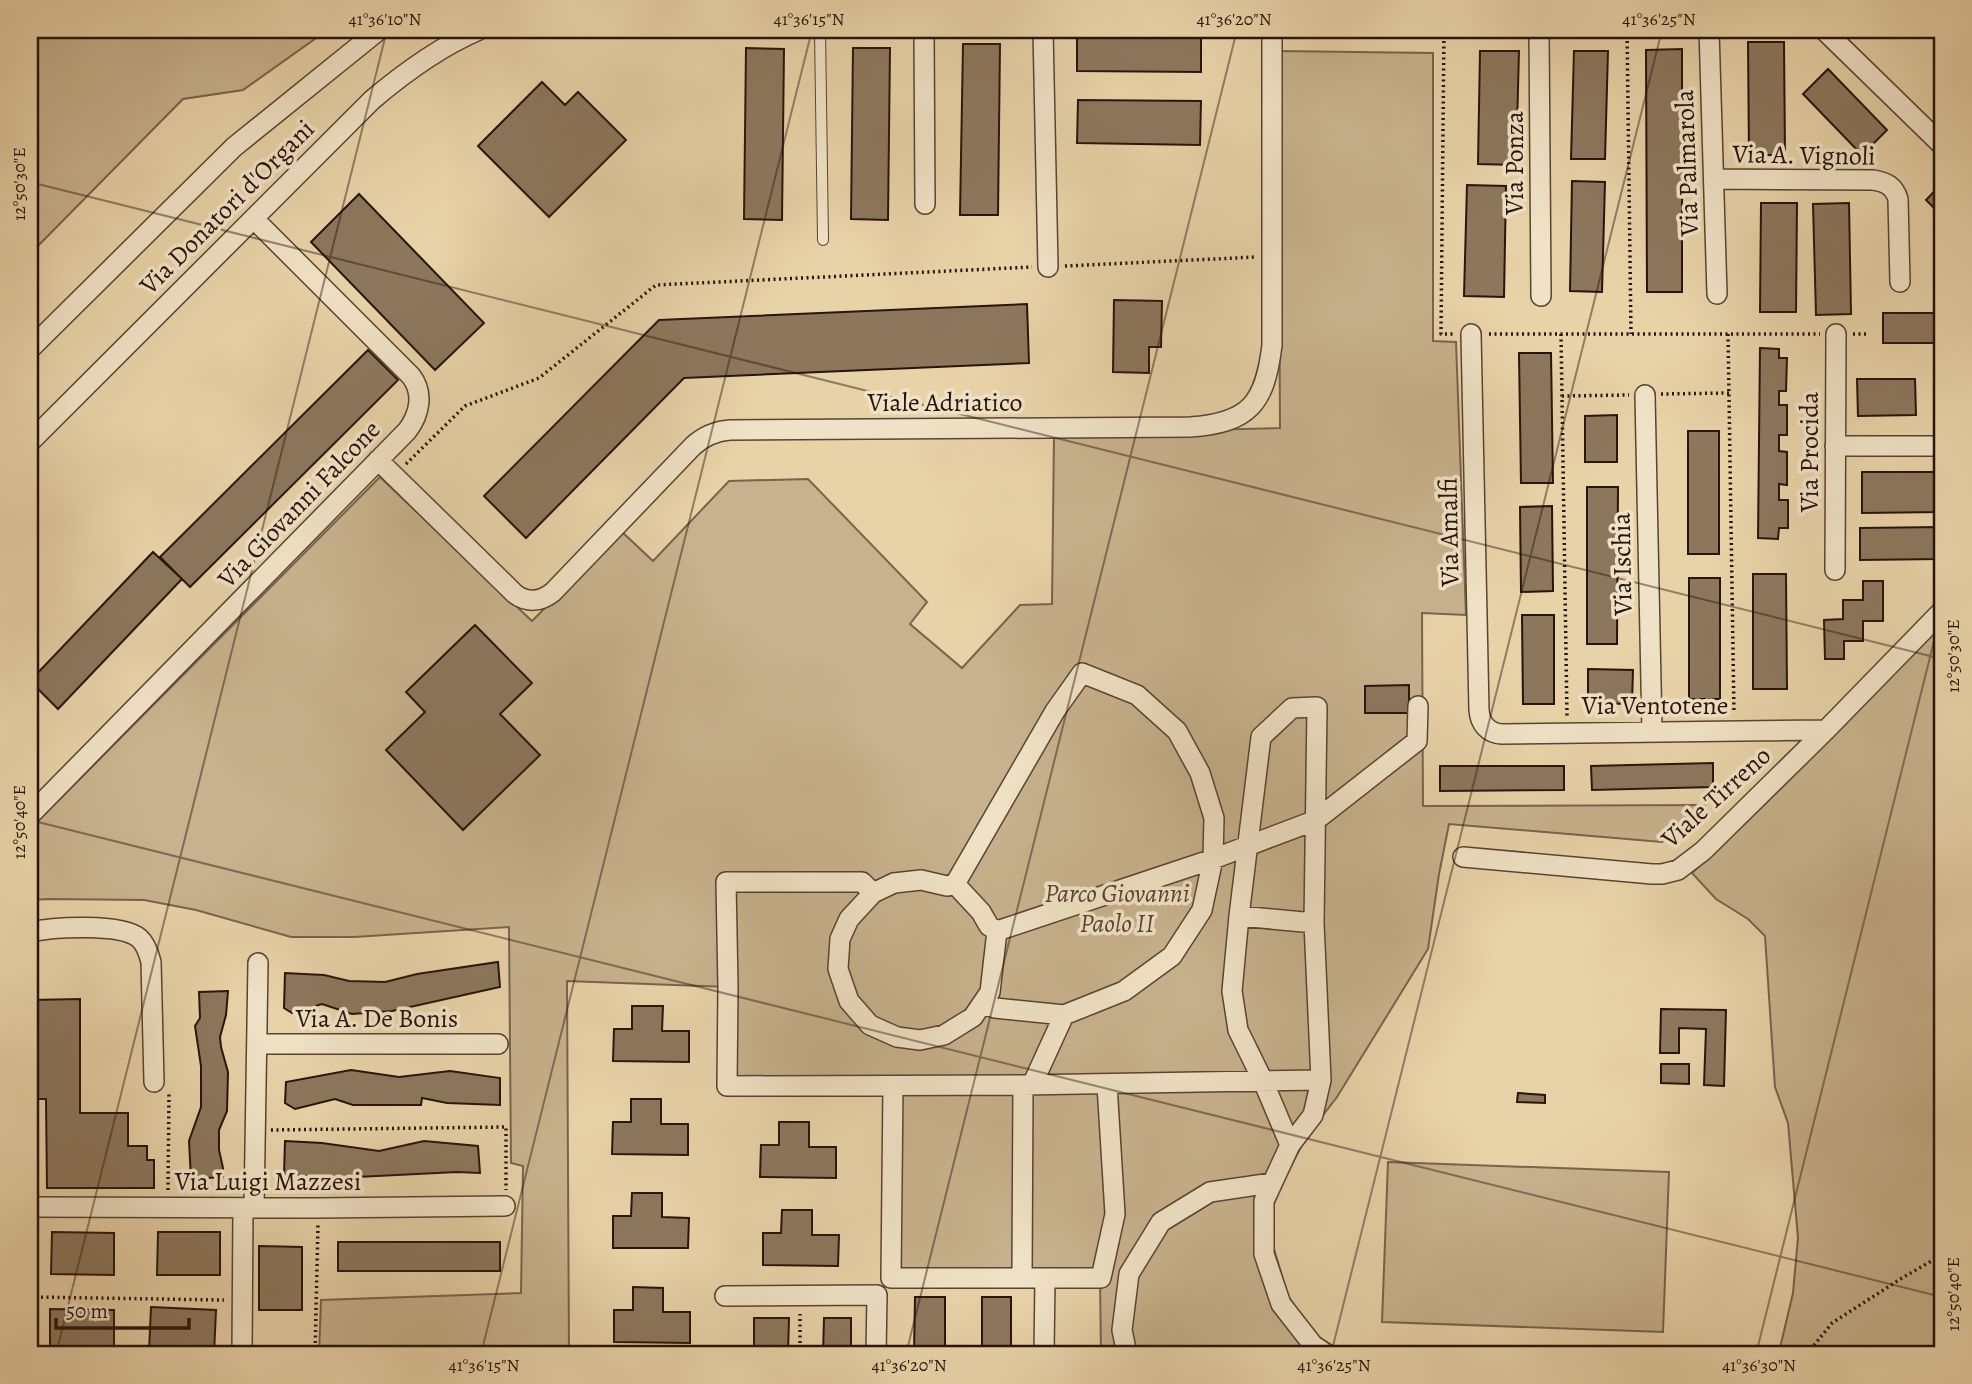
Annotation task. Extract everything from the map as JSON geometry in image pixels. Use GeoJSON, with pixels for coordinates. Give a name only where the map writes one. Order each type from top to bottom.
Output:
{"type":"FeatureCollection","features":[{"type":"Feature","properties":{"kind":"street"},"geometry":{"type":"LineString","coordinates":[[30,349],[234,147],[379,30]]}},
{"type":"Feature","properties":{"kind":"street","name":"Via Donatori d'Organi"},"geometry":{"type":"LineString","coordinates":[[30,442],[372,100],[435,52],[479,30]]}},
{"type":"Feature","properties":{"kind":"street"},"geometry":{"type":"LineString","coordinates":[[924,30],[925,204]]}},
{"type":"Feature","properties":{"kind":"street"},"geometry":{"type":"LineString","coordinates":[[1043,30],[1048,267]]}},
{"type":"Feature","properties":{"kind":"street","name":"Viale Adriatico"},"geometry":{"type":"LineString","coordinates":[[378,460],[515,594],[527,600],[537,600],[553,592],[693,446],[717,432],[1190,427],[1221,424],[1237,418],[1256,401],[1263,386],[1273,337],[1272,30]]}},
{"type":"Feature","properties":{"kind":"street","name":"Via Ponza"},"geometry":{"type":"LineString","coordinates":[[1539,30],[1541,296]]}},
{"type":"Feature","properties":{"kind":"street","name":"Via Palmarola"},"geometry":{"type":"LineString","coordinates":[[1709,30],[1717,294]]}},
{"type":"Feature","properties":{"kind":"street"},"geometry":{"type":"LineString","coordinates":[[1824,30],[1942,145]]}},
{"type":"Feature","properties":{"kind":"street","name":"Via A. Vignoli"},"geometry":{"type":"LineString","coordinates":[[1714,179],[1885,182],[1897,195],[1899,205],[1900,282]]}},
{"type":"Feature","properties":{"kind":"street","name":"Via Giovanni Falcone"},"geometry":{"type":"LineString","coordinates":[[30,815],[415,420],[419,403],[416,383],[254,219]]}},
{"type":"Feature","properties":{"kind":"street","name":"Via Amalfi"},"geometry":{"type":"LineString","coordinates":[[1471,334],[1479,710],[1485,728]]}},
{"type":"Feature","properties":{"kind":"street","name":"Via Procida"},"geometry":{"type":"LineString","coordinates":[[1835,570],[1836,334]]}},
{"type":"Feature","properties":{"kind":"street","name":"Via Ischia"},"geometry":{"type":"LineString","coordinates":[[1645,395],[1652,732]]}},
{"type":"Feature","properties":{"kind":"street"},"geometry":{"type":"LineString","coordinates":[[1835,446],[1942,446]]}},
{"type":"Feature","properties":{"kind":"street","name":"Viale Tirreno"},"geometry":{"type":"LineString","coordinates":[[1463,858],[1652,874],[1678,870],[1703,851],[1942,611]]}},
{"type":"Feature","properties":{"kind":"street"},"geometry":{"type":"LineString","coordinates":[[982,1004],[995,1008],[1064,1014],[1124,991],[1172,956],[1202,910],[1213,859],[1214,818],[1200,773],[1177,731],[1137,695],[1082,673],[1055,711],[955,884],[947,886],[921,880],[894,883],[873,893],[849,919],[840,939],[838,969],[849,1001],[870,1024],[897,1037],[920,1040],[944,1035],[973,1017],[990,992],[997,931]]}},
{"type":"Feature","properties":{"kind":"street"},"geometry":{"type":"LineString","coordinates":[[997,931],[1248,847],[1316,820],[1418,741],[1418,706]]}},
{"type":"Feature","properties":{"kind":"street"},"geometry":{"type":"LineString","coordinates":[[1290,1145],[1238,1030],[1232,991],[1261,737],[1293,708],[1317,707],[1314,923],[1321,1080],[1313,1115],[1290,1145],[1264,1201],[1264,1254],[1281,1304],[1313,1345],[1326,1354]]}},
{"type":"Feature","properties":{"kind":"street","name":"Via Ventotene"},"geometry":{"type":"LineString","coordinates":[[1485,728],[1502,734],[1826,730]]}},
{"type":"Feature","properties":{"kind":"street"},"geometry":{"type":"LineString","coordinates":[[873,893],[862,882],[726,882],[727,1086],[1321,1080]]}},
{"type":"Feature","properties":{"kind":"street"},"geometry":{"type":"LineString","coordinates":[[955,884],[981,912],[989,926],[997,931]]}},
{"type":"Feature","properties":{"kind":"street"},"geometry":{"type":"LineString","coordinates":[[1239,916],[1314,923]]}},
{"type":"Feature","properties":{"kind":"street"},"geometry":{"type":"LineString","coordinates":[[30,932],[117,929],[140,939],[150,954],[151,962],[154,1082]]}},
{"type":"Feature","properties":{"kind":"street","name":"Via A. De Bonis"},"geometry":{"type":"LineString","coordinates":[[242,1354],[243,1300],[255,1130],[258,963]]}},
{"type":"Feature","properties":{"kind":"street"},"geometry":{"type":"LineString","coordinates":[[1021,1278],[1027,1085],[1064,1014]]}},
{"type":"Feature","properties":{"kind":"street","name":"Via A. De Bonis"},"geometry":{"type":"LineString","coordinates":[[257,1044],[498,1044]]}},
{"type":"Feature","properties":{"kind":"street"},"geometry":{"type":"LineString","coordinates":[[893,1086],[891,1278],[1101,1278],[1115,1214],[1107,1084]]}},
{"type":"Feature","properties":{"kind":"street"},"geometry":{"type":"LineString","coordinates":[[1127,1354],[1122,1330],[1129,1274],[1161,1222],[1210,1192],[1272,1183]]}},
{"type":"Feature","properties":{"kind":"street","name":"Via Luigi Mazzesi"},"geometry":{"type":"LineString","coordinates":[[30,1207],[505,1206]]}},
{"type":"Feature","properties":{"kind":"street"},"geometry":{"type":"LineString","coordinates":[[1044,1354],[1045,1278]]}},
{"type":"Feature","properties":{"kind":"street"},"geometry":{"type":"LineString","coordinates":[[725,1296],[877,1295],[876,1354]]}},
{"type":"Feature","properties":{"kind":"lane"},"geometry":{"type":"LineString","coordinates":[[820,30],[823,240]]}},
{"type":"Feature","properties":{"kind":"path"},"geometry":{"type":"LineString","coordinates":[[1444,30],[1441,334],[1867,334]]}},
{"type":"Feature","properties":{"kind":"path"},"geometry":{"type":"LineString","coordinates":[[1627,30],[1631,334]]}},
{"type":"Feature","properties":{"kind":"path"},"geometry":{"type":"LineString","coordinates":[[394,476],[465,406],[539,377],[656,285],[1272,257]]}},
{"type":"Feature","properties":{"kind":"path"},"geometry":{"type":"LineString","coordinates":[[1561,334],[1567,732]]}},
{"type":"Feature","properties":{"kind":"path"},"geometry":{"type":"LineString","coordinates":[[1728,334],[1734,731]]}},
{"type":"Feature","properties":{"kind":"path"},"geometry":{"type":"LineString","coordinates":[[154,1082],[169,1082],[167,1207]]}},
{"type":"Feature","properties":{"kind":"path"},"geometry":{"type":"LineString","coordinates":[[255,1130],[506,1127],[505,1206]]}},
{"type":"Feature","properties":{"kind":"path"},"geometry":{"type":"LineString","coordinates":[[314,1354],[318,1208]]}},
{"type":"Feature","properties":{"kind":"path"},"geometry":{"type":"LineString","coordinates":[[1807,1354],[1832,1323],[1942,1255]]}},
{"type":"Feature","properties":{"kind":"path"},"geometry":{"type":"LineString","coordinates":[[800,1354],[801,1295]]}},
{"type":"Feature","properties":{"kind":"path"},"geometry":{"type":"LineString","coordinates":[[30,1297],[243,1300]]}},
{"type":"Feature","properties":{"kind":"green space"},"geometry":{"type":"Polygon","coordinates":[[[30,30],[325,30],[243,90],[183,99],[30,254],[30,30]]]}},
{"type":"Feature","properties":{"kind":"green space","name":"Parco Giovanni Paolo II"},"geometry":{"type":"Polygon","coordinates":[[[1278,51],[1433,53],[1433,341],[1456,342],[1466,615],[1422,613],[1423,806],[1705,805],[1662,842],[1449,824],[1428,949],[1337,1097],[1307,1136],[1281,1184],[1273,1207],[1274,1249],[1288,1296],[1314,1334],[1346,1354],[1101,1354],[1100,1278],[891,1278],[893,1086],[727,1086],[728,987],[567,981],[569,1354],[319,1354],[321,1300],[521,1293],[523,1166],[511,1163],[509,927],[354,937],[291,937],[196,910],[144,900],[30,900],[30,829],[380,477],[532,621],[621,531],[653,561],[729,481],[808,479],[927,602],[910,624],[962,668],[1020,605],[1052,604],[1054,434],[1280,428],[1278,51]]]}},
{"type":"Feature","properties":{"kind":"green space"},"geometry":{"type":"Polygon","coordinates":[[[1942,619],[1942,1354],[1777,1354],[1793,1293],[1798,1238],[1788,1123],[1775,1087],[1765,936],[1748,919],[1716,899],[1692,873],[1942,619]]]}},
{"type":"Feature","properties":{"kind":"green space"},"geometry":{"type":"Polygon","coordinates":[[[1388,1162],[1669,1172],[1663,1332],[1382,1322],[1388,1162]]]}},
{"type":"Feature","properties":{"kind":"building"},"geometry":{"type":"Polygon","coordinates":[[[1077,30],[1201,30],[1201,72],[1077,71],[1077,30]]]}},
{"type":"Feature","properties":{"kind":"building"},"geometry":{"type":"Polygon","coordinates":[[[1748,42],[1784,42],[1785,155],[1749,155],[1748,42]]]}},
{"type":"Feature","properties":{"kind":"building"},"geometry":{"type":"Polygon","coordinates":[[[963,44],[1000,44],[998,215],[960,215],[963,44]]]}},
{"type":"Feature","properties":{"kind":"building"},"geometry":{"type":"Polygon","coordinates":[[[746,48],[784,49],[782,220],[744,219],[746,48]]]}},
{"type":"Feature","properties":{"kind":"building"},"geometry":{"type":"Polygon","coordinates":[[[853,48],[890,48],[888,220],[851,219],[853,48]]]}},
{"type":"Feature","properties":{"kind":"building"},"geometry":{"type":"Polygon","coordinates":[[[1682,49],[1682,292],[1647,292],[1646,50],[1682,49]]]}},
{"type":"Feature","properties":{"kind":"building"},"geometry":{"type":"Polygon","coordinates":[[[1480,51],[1519,51],[1516,165],[1478,164],[1480,51]]]}},
{"type":"Feature","properties":{"kind":"building"},"geometry":{"type":"Polygon","coordinates":[[[1574,51],[1608,51],[1605,159],[1571,159],[1574,51]]]}},
{"type":"Feature","properties":{"kind":"building"},"geometry":{"type":"Polygon","coordinates":[[[1828,69],[1887,130],[1862,155],[1803,94],[1828,69]]]}},
{"type":"Feature","properties":{"kind":"building"},"geometry":{"type":"Polygon","coordinates":[[[542,82],[565,105],[578,92],[626,140],[549,217],[478,146],[542,82]]]}},
{"type":"Feature","properties":{"kind":"building"},"geometry":{"type":"Polygon","coordinates":[[[1078,100],[1201,101],[1200,145],[1077,143],[1078,100]]]}},
{"type":"Feature","properties":{"kind":"building"},"geometry":{"type":"Polygon","coordinates":[[[1572,181],[1605,182],[1602,292],[1570,291],[1572,181]]]}},
{"type":"Feature","properties":{"kind":"building"},"geometry":{"type":"Polygon","coordinates":[[[1942,183],[1942,216],[1926,200],[1942,183]]]}},
{"type":"Feature","properties":{"kind":"building"},"geometry":{"type":"Polygon","coordinates":[[[1467,185],[1506,186],[1504,297],[1464,296],[1467,185]]]}},
{"type":"Feature","properties":{"kind":"building"},"geometry":{"type":"Polygon","coordinates":[[[359,194],[484,323],[435,370],[311,242],[359,194]]]}},
{"type":"Feature","properties":{"kind":"building"},"geometry":{"type":"Polygon","coordinates":[[[1761,203],[1797,203],[1796,312],[1760,312],[1761,203]]]}},
{"type":"Feature","properties":{"kind":"building"},"geometry":{"type":"Polygon","coordinates":[[[1849,203],[1851,314],[1816,315],[1813,204],[1849,203]]]}},
{"type":"Feature","properties":{"kind":"building"},"geometry":{"type":"Polygon","coordinates":[[[1114,300],[1162,301],[1161,347],[1149,347],[1149,373],[1113,372],[1114,300]]]}},
{"type":"Feature","properties":{"kind":"building"},"geometry":{"type":"Polygon","coordinates":[[[1027,304],[1029,363],[684,378],[526,538],[484,496],[659,320],[1027,304]]]}},
{"type":"Feature","properties":{"kind":"building"},"geometry":{"type":"Polygon","coordinates":[[[1883,313],[1942,313],[1942,343],[1883,343],[1883,313]]]}},
{"type":"Feature","properties":{"kind":"building"},"geometry":{"type":"Polygon","coordinates":[[[1760,348],[1779,349],[1779,358],[1787,358],[1786,391],[1779,391],[1779,405],[1787,405],[1787,435],[1779,435],[1779,451],[1787,452],[1787,485],[1779,484],[1779,500],[1788,500],[1788,528],[1779,528],[1778,539],[1758,538],[1760,348]]]}},
{"type":"Feature","properties":{"kind":"building"},"geometry":{"type":"Polygon","coordinates":[[[368,350],[398,380],[190,587],[160,557],[368,350]]]}},
{"type":"Feature","properties":{"kind":"building"},"geometry":{"type":"Polygon","coordinates":[[[1519,353],[1551,353],[1553,483],[1521,483],[1519,353]]]}},
{"type":"Feature","properties":{"kind":"building"},"geometry":{"type":"Polygon","coordinates":[[[1936,376],[1942,376],[1942,412],[1938,412],[1936,376]]]}},
{"type":"Feature","properties":{"kind":"building"},"geometry":{"type":"Polygon","coordinates":[[[1857,379],[1915,379],[1916,415],[1858,416],[1857,379]]]}},
{"type":"Feature","properties":{"kind":"building"},"geometry":{"type":"Polygon","coordinates":[[[1617,415],[1617,462],[1585,462],[1585,416],[1617,415]]]}},
{"type":"Feature","properties":{"kind":"building"},"geometry":{"type":"Polygon","coordinates":[[[1688,431],[1719,431],[1719,554],[1688,554],[1688,431]]]}},
{"type":"Feature","properties":{"kind":"building"},"geometry":{"type":"Polygon","coordinates":[[[1862,472],[1942,472],[1942,512],[1862,513],[1862,472]]]}},
{"type":"Feature","properties":{"kind":"building"},"geometry":{"type":"Polygon","coordinates":[[[1587,487],[1618,487],[1617,644],[1587,644],[1587,487]]]}},
{"type":"Feature","properties":{"kind":"building"},"geometry":{"type":"Polygon","coordinates":[[[1552,506],[1553,591],[1521,592],[1520,507],[1552,506]]]}},
{"type":"Feature","properties":{"kind":"building"},"geometry":{"type":"Polygon","coordinates":[[[1940,527],[1940,559],[1860,560],[1860,528],[1940,527]]]}},
{"type":"Feature","properties":{"kind":"building"},"geometry":{"type":"Polygon","coordinates":[[[153,552],[182,579],[58,709],[30,681],[153,552]]]}},
{"type":"Feature","properties":{"kind":"building"},"geometry":{"type":"Polygon","coordinates":[[[1753,574],[1786,574],[1787,689],[1753,689],[1753,574]]]}},
{"type":"Feature","properties":{"kind":"building"},"geometry":{"type":"Polygon","coordinates":[[[1689,578],[1720,578],[1720,699],[1689,699],[1689,578]]]}},
{"type":"Feature","properties":{"kind":"building"},"geometry":{"type":"Polygon","coordinates":[[[1863,581],[1883,581],[1883,621],[1863,621],[1863,641],[1844,641],[1844,659],[1825,659],[1824,620],[1843,619],[1843,600],[1863,600],[1863,581]]]}},
{"type":"Feature","properties":{"kind":"building"},"geometry":{"type":"Polygon","coordinates":[[[1522,615],[1554,615],[1554,704],[1523,704],[1522,615]]]}},
{"type":"Feature","properties":{"kind":"building"},"geometry":{"type":"Polygon","coordinates":[[[475,625],[532,683],[500,714],[540,755],[463,830],[386,750],[425,712],[406,692],[475,625]]]}},
{"type":"Feature","properties":{"kind":"building"},"geometry":{"type":"Polygon","coordinates":[[[1588,669],[1633,670],[1632,704],[1588,703],[1588,669]]]}},
{"type":"Feature","properties":{"kind":"building"},"geometry":{"type":"Polygon","coordinates":[[[1409,685],[1409,713],[1365,713],[1365,686],[1409,685]]]}},
{"type":"Feature","properties":{"kind":"building"},"geometry":{"type":"Polygon","coordinates":[[[1713,763],[1713,787],[1592,790],[1591,766],[1713,763]]]}},
{"type":"Feature","properties":{"kind":"building"},"geometry":{"type":"Polygon","coordinates":[[[1440,766],[1564,766],[1564,790],[1440,791],[1440,766]]]}},
{"type":"Feature","properties":{"kind":"building"},"geometry":{"type":"Polygon","coordinates":[[[498,962],[500,987],[392,1011],[352,1014],[322,1004],[292,1013],[284,1008],[285,973],[324,975],[349,981],[385,982],[417,974],[498,962]]]}},
{"type":"Feature","properties":{"kind":"building"},"geometry":{"type":"Polygon","coordinates":[[[228,991],[226,1015],[220,1037],[228,1072],[227,1111],[219,1130],[223,1177],[191,1179],[189,1141],[201,1107],[201,1066],[195,1026],[200,1018],[199,992],[228,991]]]}},
{"type":"Feature","properties":{"kind":"building"},"geometry":{"type":"Polygon","coordinates":[[[80,999],[80,1113],[128,1113],[128,1146],[147,1146],[147,1160],[154,1160],[154,1188],[47,1188],[46,1099],[30,1099],[30,1000],[80,999]]]}},
{"type":"Feature","properties":{"kind":"building"},"geometry":{"type":"Polygon","coordinates":[[[632,1006],[663,1006],[662,1031],[689,1031],[689,1062],[613,1061],[614,1029],[632,1029],[632,1006]]]}},
{"type":"Feature","properties":{"kind":"building"},"geometry":{"type":"Polygon","coordinates":[[[1661,1009],[1726,1010],[1724,1086],[1704,1085],[1706,1029],[1679,1028],[1679,1053],[1660,1053],[1661,1009]]]}},
{"type":"Feature","properties":{"kind":"building"},"geometry":{"type":"Polygon","coordinates":[[[1661,1064],[1689,1064],[1689,1084],[1661,1083],[1661,1064]]]}},
{"type":"Feature","properties":{"kind":"building"},"geometry":{"type":"Polygon","coordinates":[[[351,1070],[399,1077],[450,1071],[500,1078],[500,1105],[447,1103],[422,1098],[421,1105],[353,1105],[335,1099],[295,1109],[285,1103],[286,1082],[351,1070]]]}},
{"type":"Feature","properties":{"kind":"building"},"geometry":{"type":"Polygon","coordinates":[[[1518,1093],[1545,1095],[1545,1103],[1517,1102],[1518,1093]]]}},
{"type":"Feature","properties":{"kind":"building"},"geometry":{"type":"Polygon","coordinates":[[[631,1099],[661,1099],[661,1124],[688,1124],[688,1155],[612,1154],[613,1122],[631,1122],[631,1099]]]}},
{"type":"Feature","properties":{"kind":"building"},"geometry":{"type":"Polygon","coordinates":[[[779,1122],[809,1122],[809,1147],[836,1147],[836,1178],[760,1177],[761,1145],[779,1145],[779,1122]]]}},
{"type":"Feature","properties":{"kind":"building"},"geometry":{"type":"Polygon","coordinates":[[[285,1141],[379,1151],[424,1141],[478,1146],[480,1173],[337,1178],[284,1175],[285,1141]]]}},
{"type":"Feature","properties":{"kind":"building"},"geometry":{"type":"Polygon","coordinates":[[[632,1193],[662,1193],[662,1217],[689,1218],[688,1248],[613,1248],[613,1216],[631,1216],[632,1193]]]}},
{"type":"Feature","properties":{"kind":"building"},"geometry":{"type":"Polygon","coordinates":[[[782,1210],[812,1210],[812,1235],[839,1235],[838,1266],[763,1265],[763,1233],[781,1233],[782,1210]]]}},
{"type":"Feature","properties":{"kind":"building"},"geometry":{"type":"Polygon","coordinates":[[[52,1232],[114,1233],[114,1275],[51,1274],[52,1232]]]}},
{"type":"Feature","properties":{"kind":"building"},"geometry":{"type":"Polygon","coordinates":[[[158,1232],[220,1232],[220,1275],[157,1275],[158,1232]]]}},
{"type":"Feature","properties":{"kind":"building"},"geometry":{"type":"Polygon","coordinates":[[[338,1242],[500,1242],[500,1271],[338,1271],[338,1242]]]}},
{"type":"Feature","properties":{"kind":"building"},"geometry":{"type":"Polygon","coordinates":[[[259,1246],[302,1247],[302,1310],[259,1310],[259,1246]]]}},
{"type":"Feature","properties":{"kind":"building"},"geometry":{"type":"Polygon","coordinates":[[[633,1287],[663,1288],[663,1312],[690,1312],[690,1343],[614,1342],[614,1310],[633,1310],[633,1287]]]}},
{"type":"Feature","properties":{"kind":"building"},"geometry":{"type":"Polygon","coordinates":[[[915,1297],[945,1297],[945,1354],[914,1354],[915,1297]]]}},
{"type":"Feature","properties":{"kind":"building"},"geometry":{"type":"Polygon","coordinates":[[[982,1297],[1011,1297],[1011,1354],[982,1354],[982,1297]]]}},
{"type":"Feature","properties":{"kind":"building"},"geometry":{"type":"Polygon","coordinates":[[[151,1307],[216,1310],[214,1354],[149,1351],[151,1307]]]}},
{"type":"Feature","properties":{"kind":"building"},"geometry":{"type":"Polygon","coordinates":[[[50,1309],[114,1310],[114,1353],[50,1352],[50,1309]]]}},
{"type":"Feature","properties":{"kind":"building"},"geometry":{"type":"Polygon","coordinates":[[[754,1318],[789,1318],[788,1354],[754,1354],[754,1318]]]}},
{"type":"Feature","properties":{"kind":"building"},"geometry":{"type":"Polygon","coordinates":[[[824,1318],[851,1318],[851,1354],[823,1354],[824,1318]]]}}]}
